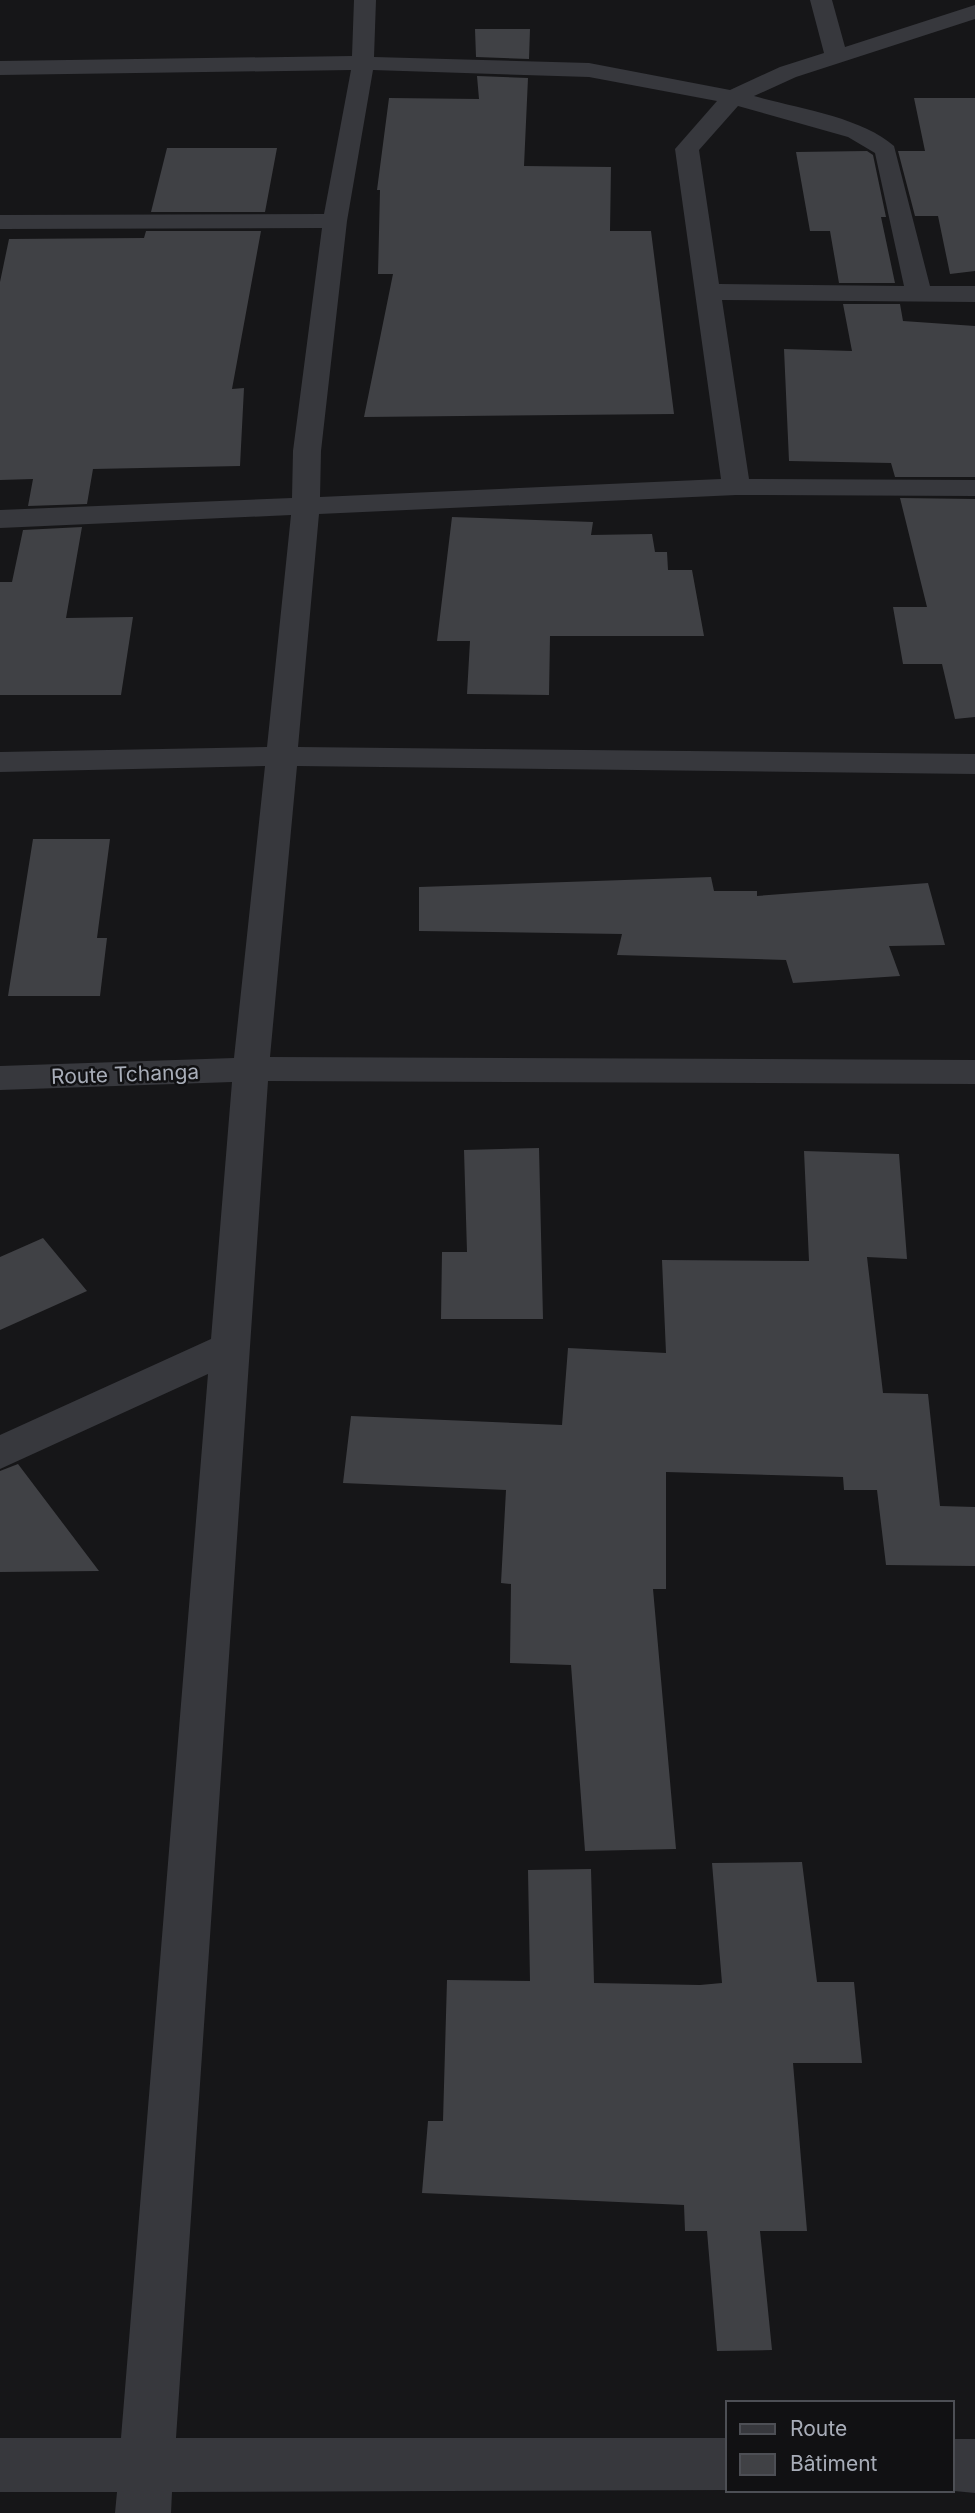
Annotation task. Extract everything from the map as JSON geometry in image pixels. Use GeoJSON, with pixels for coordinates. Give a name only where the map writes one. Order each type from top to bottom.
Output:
{"type":"FeatureCollection","features":[{"type":"Feature","properties":{"kind":"street"},"geometry":{"type":"LineString","coordinates":[[145,2488],[251,1069],[306,505],[307,451],[335,222],[363,63],[365,0]]}},
{"type":"Feature","properties":{"kind":"street"},"geometry":{"type":"LineString","coordinates":[[821,0],[836,56]]}},
{"type":"Feature","properties":{"kind":"street"},"geometry":{"type":"LineString","coordinates":[[736,487],[687,149],[733,97],[788,72],[975,12]]}},
{"type":"Feature","properties":{"kind":"street"},"geometry":{"type":"LineString","coordinates":[[0,68],[363,63],[589,70],[733,97],[856,132],[874,140],[886,151],[919,294]]}},
{"type":"Feature","properties":{"kind":"street"},"geometry":{"type":"LineString","coordinates":[[0,222],[335,222]]}},
{"type":"Feature","properties":{"kind":"street"},"geometry":{"type":"LineString","coordinates":[[708,292],[975,294]]}},
{"type":"Feature","properties":{"kind":"street"},"geometry":{"type":"LineString","coordinates":[[0,519],[736,487],[975,488]]}},
{"type":"Feature","properties":{"kind":"street"},"geometry":{"type":"LineString","coordinates":[[0,761],[281,756],[975,764]]}},
{"type":"Feature","properties":{"kind":"street","name":"Route Tchanga"},"geometry":{"type":"LineString","coordinates":[[0,1078],[251,1069],[975,1072]]}},
{"type":"Feature","properties":{"kind":"street"},"geometry":{"type":"LineString","coordinates":[[0,1453],[230,1347]]}},
{"type":"Feature","properties":{"kind":"street"},"geometry":{"type":"LineString","coordinates":[[0,2465],[145,2488],[726,2465]]}},
{"type":"Feature","properties":{"kind":"street"},"geometry":{"type":"LineString","coordinates":[[954,2466],[975,2466]]}},
{"type":"Feature","properties":{"kind":"building"},"geometry":{"type":"Polygon","coordinates":[[[475,29],[530,29],[529,59],[476,57],[475,29]]]}},
{"type":"Feature","properties":{"kind":"building"},"geometry":{"type":"Polygon","coordinates":[[[477,76],[528,78],[524,166],[611,167],[610,231],[651,231],[674,414],[364,417],[393,274],[378,274],[380,190],[377,190],[389,98],[479,99],[477,76]]]}},
{"type":"Feature","properties":{"kind":"building"},"geometry":{"type":"Polygon","coordinates":[[[914,98],[975,98],[975,271],[950,274],[938,216],[915,216],[898,151],[925,151],[914,98]]]}},
{"type":"Feature","properties":{"kind":"building"},"geometry":{"type":"Polygon","coordinates":[[[167,148],[277,148],[265,212],[151,212],[167,148]]]}},
{"type":"Feature","properties":{"kind":"building"},"geometry":{"type":"Polygon","coordinates":[[[867,151],[873,155],[886,217],[881,217],[895,283],[839,283],[830,231],[810,231],[796,152],[867,151]]]}},
{"type":"Feature","properties":{"kind":"building"},"geometry":{"type":"Polygon","coordinates":[[[146,231],[261,231],[232,389],[244,388],[240,466],[93,469],[87,504],[28,506],[33,479],[0,480],[0,282],[9,239],[144,238],[146,231]]]}},
{"type":"Feature","properties":{"kind":"building"},"geometry":{"type":"Polygon","coordinates":[[[843,304],[900,304],[903,321],[975,326],[975,477],[895,477],[891,463],[789,461],[784,349],[852,351],[843,304]]]}},
{"type":"Feature","properties":{"kind":"building"},"geometry":{"type":"Polygon","coordinates":[[[900,498],[975,499],[975,717],[955,719],[942,664],[903,664],[893,607],[927,607],[900,498]]]}},
{"type":"Feature","properties":{"kind":"building"},"geometry":{"type":"Polygon","coordinates":[[[452,517],[593,522],[591,535],[652,534],[655,552],[667,552],[668,570],[692,570],[704,636],[550,636],[549,695],[467,694],[470,641],[437,641],[452,517]]]}},
{"type":"Feature","properties":{"kind":"building"},"geometry":{"type":"Polygon","coordinates":[[[82,527],[66,618],[133,617],[121,695],[0,695],[0,582],[12,582],[23,530],[82,527]]]}},
{"type":"Feature","properties":{"kind":"building"},"geometry":{"type":"Polygon","coordinates":[[[33,839],[110,839],[97,938],[107,938],[100,996],[8,996],[33,839]]]}},
{"type":"Feature","properties":{"kind":"building"},"geometry":{"type":"Polygon","coordinates":[[[711,877],[714,891],[757,891],[757,896],[928,883],[945,945],[889,946],[900,976],[793,983],[786,960],[617,955],[622,934],[419,931],[419,887],[711,877]]]}},
{"type":"Feature","properties":{"kind":"building"},"geometry":{"type":"Polygon","coordinates":[[[539,1148],[543,1319],[441,1319],[442,1252],[467,1252],[464,1150],[539,1148]]]}},
{"type":"Feature","properties":{"kind":"building"},"geometry":{"type":"Polygon","coordinates":[[[804,1151],[899,1154],[907,1259],[867,1257],[883,1393],[928,1394],[940,1506],[975,1507],[975,1566],[886,1565],[877,1490],[844,1490],[843,1477],[666,1472],[666,1589],[653,1589],[676,1849],[585,1851],[571,1665],[510,1663],[511,1584],[501,1583],[506,1490],[343,1483],[351,1416],[562,1425],[568,1348],[666,1353],[662,1260],[809,1261],[804,1151]]]}},
{"type":"Feature","properties":{"kind":"building"},"geometry":{"type":"Polygon","coordinates":[[[43,1238],[87,1291],[0,1330],[0,1257],[43,1238]]]}},
{"type":"Feature","properties":{"kind":"building"},"geometry":{"type":"Polygon","coordinates":[[[18,1464],[99,1571],[0,1572],[0,1471],[18,1464]]]}},
{"type":"Feature","properties":{"kind":"building"},"geometry":{"type":"Polygon","coordinates":[[[802,1862],[817,1982],[854,1982],[862,2063],[793,2063],[807,2231],[760,2231],[772,2350],[717,2351],[707,2231],[685,2231],[684,2205],[422,2193],[428,2121],[443,2121],[447,1980],[530,1981],[528,1870],[591,1869],[594,1983],[700,1985],[722,1983],[712,1863],[802,1862]]]}}]}
